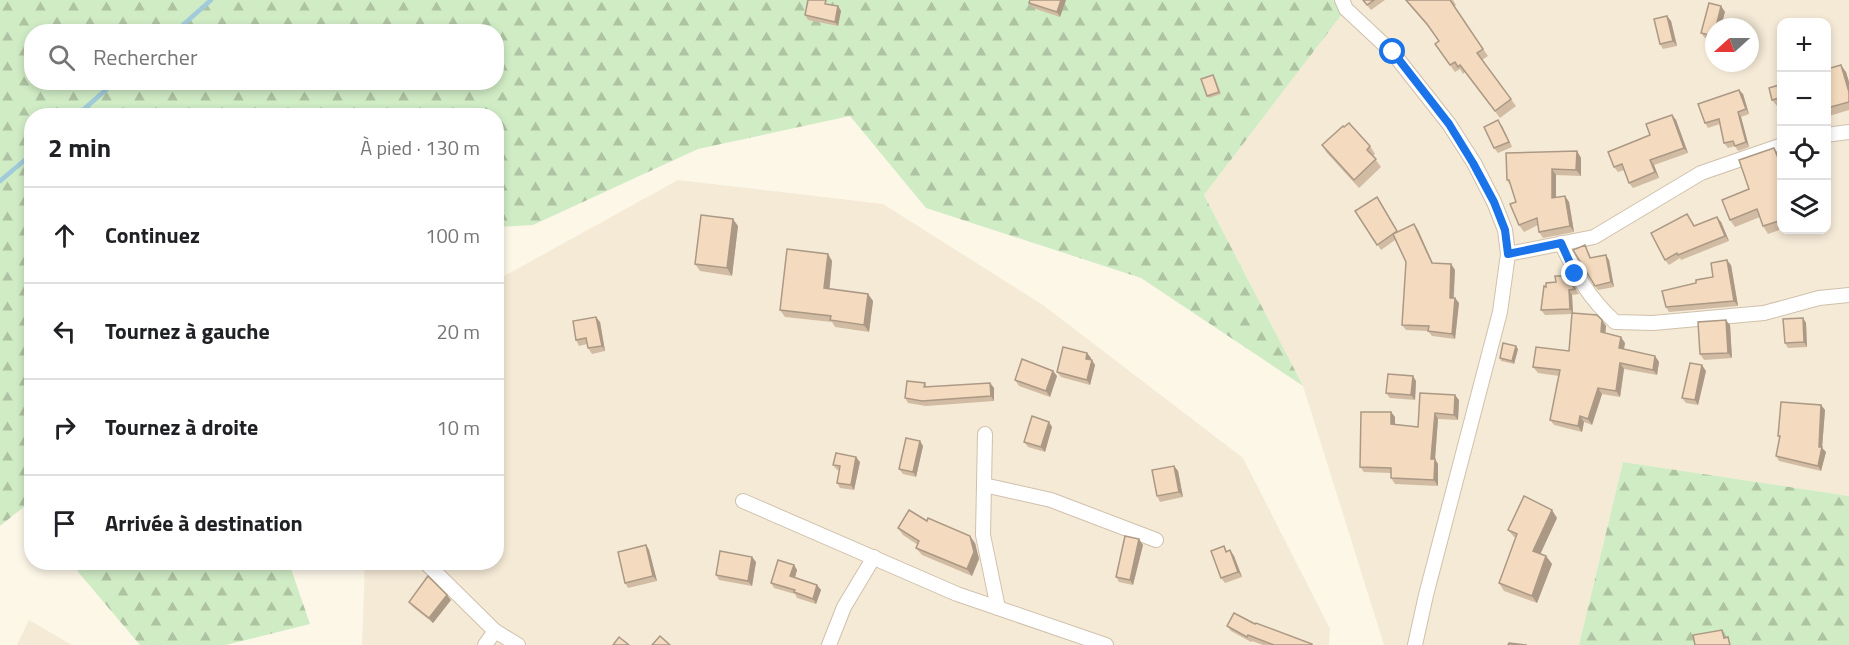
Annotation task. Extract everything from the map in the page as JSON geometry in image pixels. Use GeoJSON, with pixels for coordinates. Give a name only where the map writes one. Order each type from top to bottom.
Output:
{"type":"FeatureCollection","features":[{"type":"Feature","properties":{"kind":"street"},"geometry":{"type":"LineString","coordinates":[[1342,0],[1346,9],[1393,52],[1449,124],[1494,202],[1505,230],[1508,254],[1500,312],[1415,645]]}},
{"type":"Feature","properties":{"kind":"street"},"geometry":{"type":"LineString","coordinates":[[1831,134],[1849,132]]}},
{"type":"Feature","properties":{"kind":"street"},"geometry":{"type":"LineString","coordinates":[[1508,254],[1594,237],[1701,173],[1777,147]]}},
{"type":"Feature","properties":{"kind":"street"},"geometry":{"type":"LineString","coordinates":[[1561,243],[1575,274],[1596,305],[1615,322],[1653,323],[1764,313],[1819,298],[1849,295]]}},
{"type":"Feature","properties":{"kind":"street"},"geometry":{"type":"LineString","coordinates":[[985,434],[984,535],[998,608]]}},
{"type":"Feature","properties":{"kind":"street"},"geometry":{"type":"LineString","coordinates":[[984,485],[1051,500],[1156,540]]}},
{"type":"Feature","properties":{"kind":"street"},"geometry":{"type":"LineString","coordinates":[[743,501],[957,594],[1106,645]]}},
{"type":"Feature","properties":{"kind":"street"},"geometry":{"type":"LineString","coordinates":[[829,645],[844,607],[874,558]]}},
{"type":"Feature","properties":{"kind":"street"},"geometry":{"type":"LineString","coordinates":[[433,570],[495,631],[518,645]]}},
{"type":"Feature","properties":{"kind":"street"},"geometry":{"type":"LineString","coordinates":[[485,645],[495,631]]}},
{"type":"Feature","properties":{"kind":"shaded area"},"geometry":{"type":"Polygon","coordinates":[[[1332,0],[1849,0],[1849,496],[1623,462],[1579,645],[1384,645],[1303,386],[1204,195],[1346,9],[1332,0]]]}},
{"type":"Feature","properties":{"kind":"shaded area"},"geometry":{"type":"Polygon","coordinates":[[[678,180],[883,204],[1043,305],[1243,458],[1330,629],[1329,645],[362,645],[365,570],[504,570],[504,276],[678,180]]]}},
{"type":"Feature","properties":{"kind":"shaded area"},"geometry":{"type":"Polygon","coordinates":[[[29,620],[72,645],[17,645],[29,620]]]}},
{"type":"Feature","properties":{"kind":"green space"},"geometry":{"type":"Polygon","coordinates":[[[0,0],[1332,0],[1346,9],[1204,195],[1303,386],[1141,278],[926,208],[850,116],[698,149],[533,225],[504,227],[504,108],[24,108],[24,507],[0,526],[0,0]]]}},
{"type":"Feature","properties":{"kind":"green space"},"geometry":{"type":"Polygon","coordinates":[[[1623,462],[1849,496],[1849,645],[1579,645],[1623,462]]]}},
{"type":"Feature","properties":{"kind":"green space"},"geometry":{"type":"Polygon","coordinates":[[[78,570],[291,570],[310,624],[226,645],[140,645],[78,570]]]}},
{"type":"Feature","properties":{"kind":"building"},"geometry":{"type":"Polygon","coordinates":[[[808,0],[826,0],[825,4],[838,6],[835,22],[805,15],[808,0]]]}},
{"type":"Feature","properties":{"kind":"building"},"geometry":{"type":"Polygon","coordinates":[[[1030,0],[1061,0],[1057,12],[1029,3],[1030,0]]]}},
{"type":"Feature","properties":{"kind":"building"},"geometry":{"type":"Polygon","coordinates":[[[1363,0],[1374,0],[1367,5],[1363,0]]]}},
{"type":"Feature","properties":{"kind":"building"},"geometry":{"type":"Polygon","coordinates":[[[1406,0],[1450,0],[1483,49],[1477,53],[1511,99],[1495,111],[1460,65],[1458,67],[1455,62],[1450,65],[1435,44],[1439,41],[1406,0]]]}},
{"type":"Feature","properties":{"kind":"building"},"geometry":{"type":"Polygon","coordinates":[[[1709,3],[1721,6],[1718,18],[1705,18],[1709,3]]]}},
{"type":"Feature","properties":{"kind":"building"},"geometry":{"type":"Polygon","coordinates":[[[1667,16],[1673,41],[1660,44],[1654,19],[1667,16]]]}},
{"type":"Feature","properties":{"kind":"building"},"geometry":{"type":"Polygon","coordinates":[[[1705,18],[1705,34],[1701,33],[1705,18]]]}},
{"type":"Feature","properties":{"kind":"building"},"geometry":{"type":"Polygon","coordinates":[[[1841,65],[1849,92],[1849,102],[1831,107],[1831,72],[1831,68],[1841,65]]]}},
{"type":"Feature","properties":{"kind":"building"},"geometry":{"type":"Polygon","coordinates":[[[1213,75],[1219,92],[1207,96],[1201,79],[1213,75]]]}},
{"type":"Feature","properties":{"kind":"building"},"geometry":{"type":"Polygon","coordinates":[[[1777,86],[1777,98],[1772,100],[1769,88],[1777,86]]]}},
{"type":"Feature","properties":{"kind":"building"},"geometry":{"type":"Polygon","coordinates":[[[1739,90],[1746,109],[1738,112],[1746,142],[1735,146],[1733,141],[1724,143],[1719,119],[1705,123],[1698,104],[1739,90]]]}},
{"type":"Feature","properties":{"kind":"building"},"geometry":{"type":"Polygon","coordinates":[[[1672,115],[1684,148],[1650,160],[1655,172],[1629,183],[1622,164],[1614,167],[1608,152],[1650,135],[1646,124],[1672,115]]]}},
{"type":"Feature","properties":{"kind":"building"},"geometry":{"type":"Polygon","coordinates":[[[1498,120],[1509,142],[1494,148],[1484,127],[1498,120]]]}},
{"type":"Feature","properties":{"kind":"building"},"geometry":{"type":"Polygon","coordinates":[[[1349,123],[1370,146],[1367,150],[1376,159],[1354,180],[1322,145],[1349,123]]]}},
{"type":"Feature","properties":{"kind":"building"},"geometry":{"type":"Polygon","coordinates":[[[1774,148],[1777,156],[1777,222],[1763,226],[1757,209],[1730,220],[1722,200],[1749,189],[1739,160],[1774,148]]]}},
{"type":"Feature","properties":{"kind":"building"},"geometry":{"type":"Polygon","coordinates":[[[1577,151],[1576,170],[1552,169],[1552,198],[1565,196],[1570,226],[1539,232],[1537,218],[1519,225],[1510,204],[1516,202],[1509,180],[1507,180],[1506,153],[1577,151]]]}},
{"type":"Feature","properties":{"kind":"building"},"geometry":{"type":"Polygon","coordinates":[[[1377,197],[1397,231],[1377,245],[1355,211],[1377,197]]]}},
{"type":"Feature","properties":{"kind":"building"},"geometry":{"type":"Polygon","coordinates":[[[1687,214],[1694,226],[1717,217],[1725,236],[1678,255],[1677,253],[1665,260],[1651,233],[1687,214]]]}},
{"type":"Feature","properties":{"kind":"building"},"geometry":{"type":"Polygon","coordinates":[[[701,215],[733,219],[727,268],[695,264],[701,215]]]}},
{"type":"Feature","properties":{"kind":"building"},"geometry":{"type":"Polygon","coordinates":[[[1414,224],[1432,263],[1451,264],[1450,298],[1455,298],[1452,334],[1428,331],[1429,326],[1402,325],[1406,262],[1393,234],[1414,224]]]}},
{"type":"Feature","properties":{"kind":"building"},"geometry":{"type":"Polygon","coordinates":[[[1585,245],[1590,258],[1606,255],[1611,282],[1595,286],[1573,250],[1585,245]]]}},
{"type":"Feature","properties":{"kind":"building"},"geometry":{"type":"Polygon","coordinates":[[[787,249],[828,254],[824,288],[868,294],[864,325],[830,320],[831,316],[780,310],[787,249]]]}},
{"type":"Feature","properties":{"kind":"building"},"geometry":{"type":"Polygon","coordinates":[[[1727,260],[1734,301],[1666,307],[1662,291],[1713,277],[1711,263],[1727,260]]]}},
{"type":"Feature","properties":{"kind":"building"},"geometry":{"type":"Polygon","coordinates":[[[1555,276],[1567,276],[1575,289],[1569,290],[1570,309],[1541,310],[1544,286],[1546,287],[1546,283],[1556,282],[1555,276]]]}},
{"type":"Feature","properties":{"kind":"building"},"geometry":{"type":"Polygon","coordinates":[[[1572,313],[1597,315],[1602,320],[1601,332],[1621,337],[1619,348],[1655,356],[1653,370],[1620,363],[1616,391],[1598,388],[1588,419],[1580,416],[1578,426],[1550,420],[1560,370],[1533,367],[1536,347],[1569,351],[1572,313]]]}},
{"type":"Feature","properties":{"kind":"building"},"geometry":{"type":"Polygon","coordinates":[[[596,317],[602,346],[588,348],[586,338],[576,340],[573,321],[596,317]]]}},
{"type":"Feature","properties":{"kind":"building"},"geometry":{"type":"Polygon","coordinates":[[[1803,318],[1804,342],[1785,343],[1783,319],[1803,318]]]}},
{"type":"Feature","properties":{"kind":"building"},"geometry":{"type":"Polygon","coordinates":[[[1726,320],[1728,353],[1700,354],[1698,322],[1726,320]]]}},
{"type":"Feature","properties":{"kind":"building"},"geometry":{"type":"Polygon","coordinates":[[[1503,343],[1516,346],[1512,361],[1500,358],[1503,343]]]}},
{"type":"Feature","properties":{"kind":"building"},"geometry":{"type":"Polygon","coordinates":[[[1063,347],[1087,353],[1086,359],[1092,360],[1087,380],[1057,372],[1063,347]]]}},
{"type":"Feature","properties":{"kind":"building"},"geometry":{"type":"Polygon","coordinates":[[[1022,359],[1053,371],[1046,391],[1015,380],[1022,359]]]}},
{"type":"Feature","properties":{"kind":"building"},"geometry":{"type":"Polygon","coordinates":[[[1690,363],[1702,365],[1695,400],[1682,398],[1690,363]]]}},
{"type":"Feature","properties":{"kind":"building"},"geometry":{"type":"Polygon","coordinates":[[[1388,374],[1413,376],[1411,395],[1386,393],[1388,374]]]}},
{"type":"Feature","properties":{"kind":"building"},"geometry":{"type":"Polygon","coordinates":[[[907,381],[925,383],[924,387],[990,383],[991,396],[922,401],[905,398],[907,381]]]}},
{"type":"Feature","properties":{"kind":"building"},"geometry":{"type":"Polygon","coordinates":[[[1420,393],[1455,395],[1454,415],[1435,413],[1431,459],[1435,459],[1434,480],[1391,478],[1391,468],[1360,467],[1361,412],[1391,412],[1391,424],[1418,427],[1420,393]]]}},
{"type":"Feature","properties":{"kind":"building"},"geometry":{"type":"Polygon","coordinates":[[[1781,402],[1821,405],[1819,447],[1822,447],[1818,466],[1776,456],[1780,436],[1778,436],[1781,402]]]}},
{"type":"Feature","properties":{"kind":"building"},"geometry":{"type":"Polygon","coordinates":[[[1032,416],[1049,422],[1041,447],[1024,442],[1032,416]]]}},
{"type":"Feature","properties":{"kind":"building"},"geometry":{"type":"Polygon","coordinates":[[[906,438],[920,441],[913,472],[899,469],[906,438]]]}},
{"type":"Feature","properties":{"kind":"building"},"geometry":{"type":"Polygon","coordinates":[[[836,453],[856,457],[851,485],[837,483],[840,466],[833,465],[836,453]]]}},
{"type":"Feature","properties":{"kind":"building"},"geometry":{"type":"Polygon","coordinates":[[[1174,466],[1179,492],[1157,496],[1152,470],[1174,466]]]}},
{"type":"Feature","properties":{"kind":"building"},"geometry":{"type":"Polygon","coordinates":[[[1524,496],[1552,510],[1533,551],[1546,556],[1532,596],[1499,583],[1517,534],[1508,530],[1524,496]]]}},
{"type":"Feature","properties":{"kind":"building"},"geometry":{"type":"Polygon","coordinates":[[[909,510],[927,521],[928,518],[970,536],[974,552],[967,569],[916,548],[919,541],[898,528],[909,510]]]}},
{"type":"Feature","properties":{"kind":"building"},"geometry":{"type":"Polygon","coordinates":[[[1125,536],[1139,539],[1130,580],[1116,577],[1125,536]]]}},
{"type":"Feature","properties":{"kind":"building"},"geometry":{"type":"Polygon","coordinates":[[[646,545],[653,576],[625,583],[618,552],[646,545]]]}},
{"type":"Feature","properties":{"kind":"building"},"geometry":{"type":"Polygon","coordinates":[[[1224,546],[1226,552],[1230,550],[1238,572],[1221,578],[1211,551],[1224,546]]]}},
{"type":"Feature","properties":{"kind":"building"},"geometry":{"type":"Polygon","coordinates":[[[720,551],[752,557],[748,581],[716,575],[720,551]]]}},
{"type":"Feature","properties":{"kind":"building"},"geometry":{"type":"Polygon","coordinates":[[[778,560],[794,565],[790,576],[817,585],[813,599],[794,592],[795,590],[771,583],[778,560]]]}},
{"type":"Feature","properties":{"kind":"building"},"geometry":{"type":"Polygon","coordinates":[[[428,576],[447,595],[429,618],[409,602],[428,576]]]}},
{"type":"Feature","properties":{"kind":"building"},"geometry":{"type":"Polygon","coordinates":[[[1234,613],[1255,624],[1312,645],[1274,645],[1248,635],[1247,637],[1227,626],[1234,613]]]}},
{"type":"Feature","properties":{"kind":"building"},"geometry":{"type":"Polygon","coordinates":[[[1722,630],[1724,638],[1728,637],[1730,645],[1695,645],[1693,635],[1722,630]]]}},
{"type":"Feature","properties":{"kind":"building"},"geometry":{"type":"Polygon","coordinates":[[[660,636],[670,645],[652,645],[660,636]]]}},
{"type":"Feature","properties":{"kind":"building"},"geometry":{"type":"Polygon","coordinates":[[[619,637],[629,645],[613,645],[619,637]]]}},
{"type":"Feature","properties":{"kind":"waterway"},"geometry":{"type":"LineString","coordinates":[[184,24],[211,0]]}},
{"type":"Feature","properties":{"kind":"waterway"},"geometry":{"type":"LineString","coordinates":[[85,108],[106,90]]}},
{"type":"Feature","properties":{"kind":"waterway"},"geometry":{"type":"LineString","coordinates":[[0,181],[24,161]]}},
{"type":"Feature","properties":{"kind":"route"},"geometry":{"type":"LineString","coordinates":[[1393,52],[1449,124],[1473,163],[1494,202],[1505,230],[1508,254],[1561,243],[1575,274]]}}]}
